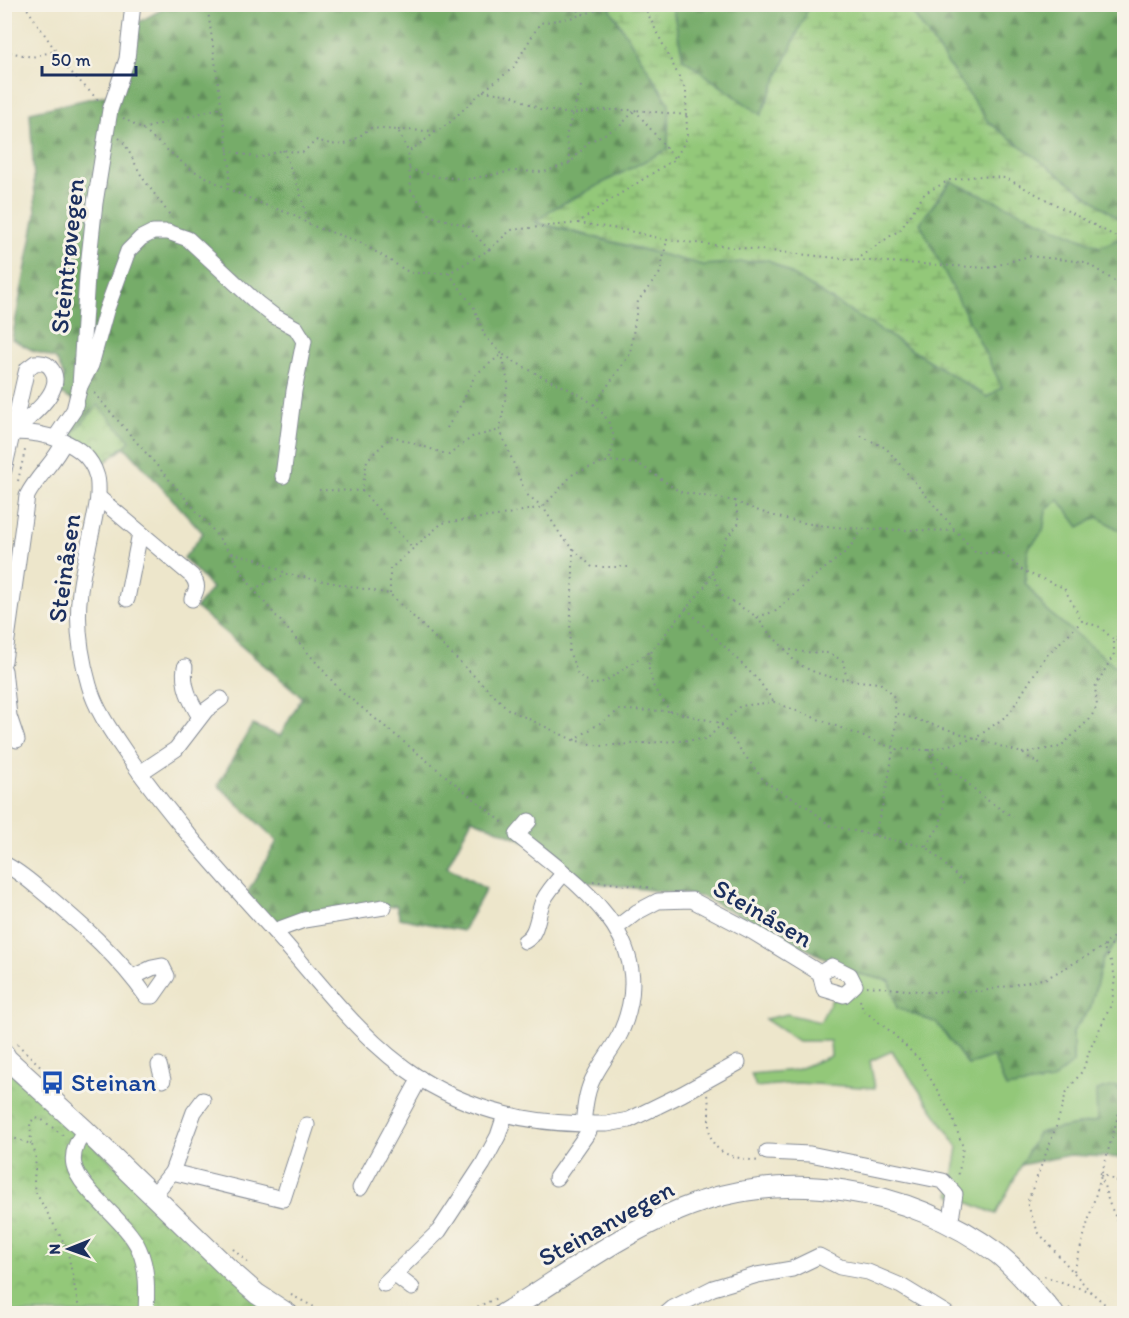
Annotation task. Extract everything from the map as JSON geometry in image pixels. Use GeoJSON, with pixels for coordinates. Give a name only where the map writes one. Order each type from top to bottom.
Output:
{"type":"FeatureCollection","features":[{"type":"Feature","properties":{"kind":"main road"},"geometry":{"type":"LineString","coordinates":[[5,1057],[81,1138],[153,1197],[257,1294],[288,1314]]}},
{"type":"Feature","properties":{"kind":"main road","name":"Steinanvegen"},"geometry":{"type":"LineString","coordinates":[[500,1306],[637,1230],[681,1209],[727,1195],[774,1188],[859,1192],[903,1204],[973,1237],[1000,1256],[1060,1309]]}},
{"type":"Feature","properties":{"kind":"street","name":"Steintrøvegen"},"geometry":{"type":"LineString","coordinates":[[60,440],[74,410],[80,386],[87,276],[106,132],[110,110],[127,59],[133,4]]}},
{"type":"Feature","properties":{"kind":"street","name":"Steintrøvegen"},"geometry":{"type":"LineString","coordinates":[[80,386],[91,365],[106,310],[128,251],[141,238],[153,232],[168,232],[188,239],[257,303],[296,328],[304,341],[294,391],[283,476]]}},
{"type":"Feature","properties":{"kind":"street","name":"Steinåsen"},"geometry":{"type":"LineString","coordinates":[[4,470],[13,432],[28,432],[60,440],[80,452],[94,468],[98,497],[80,592],[78,616],[79,638],[87,677],[99,711],[140,773],[201,851],[362,1032],[397,1063],[461,1100],[505,1115],[532,1121],[587,1124],[629,1120],[738,1063]]}},
{"type":"Feature","properties":{"kind":"street","name":"Steinåsen"},"geometry":{"type":"LineString","coordinates":[[4,661],[27,496],[33,484],[51,464],[60,440]]}},
{"type":"Feature","properties":{"kind":"street","name":"Steinåsen"},"geometry":{"type":"LineString","coordinates":[[98,497],[192,576],[197,586],[192,599]]}},
{"type":"Feature","properties":{"kind":"street"},"geometry":{"type":"LineString","coordinates":[[127,599],[140,532]]}},
{"type":"Feature","properties":{"kind":"street"},"geometry":{"type":"LineString","coordinates":[[185,667],[186,689],[200,717]]}},
{"type":"Feature","properties":{"kind":"street"},"geometry":{"type":"LineString","coordinates":[[4,670],[9,716],[17,740]]}},
{"type":"Feature","properties":{"kind":"street"},"geometry":{"type":"LineString","coordinates":[[140,773],[176,749],[200,717],[221,699]]}},
{"type":"Feature","properties":{"kind":"street"},"geometry":{"type":"LineString","coordinates":[[529,821],[517,835],[596,901],[616,928],[630,966],[629,1006],[620,1033],[589,1087],[587,1124],[589,1131],[556,1178]]}},
{"type":"Feature","properties":{"kind":"street"},"geometry":{"type":"LineString","coordinates":[[4,864],[19,872],[76,920],[133,977]]}},
{"type":"Feature","properties":{"kind":"street"},"geometry":{"type":"LineString","coordinates":[[525,941],[533,932],[543,900],[564,873]]}},
{"type":"Feature","properties":{"kind":"street","name":"Steinåsen"},"geometry":{"type":"LineString","coordinates":[[616,928],[637,912],[658,901],[692,900],[753,932],[820,973],[824,989],[844,995],[855,985],[850,975],[832,966],[820,973]]}},
{"type":"Feature","properties":{"kind":"street"},"geometry":{"type":"LineString","coordinates":[[274,931],[304,920],[384,907]]}},
{"type":"Feature","properties":{"kind":"street"},"geometry":{"type":"LineString","coordinates":[[159,1065],[163,1080]]}},
{"type":"Feature","properties":{"kind":"street"},"geometry":{"type":"LineString","coordinates":[[360,1188],[420,1078]]}},
{"type":"Feature","properties":{"kind":"street"},"geometry":{"type":"LineString","coordinates":[[153,1197],[172,1172],[194,1112],[203,1100]]}},
{"type":"Feature","properties":{"kind":"street"},"geometry":{"type":"LineString","coordinates":[[412,1288],[389,1279],[439,1231],[483,1164],[498,1136],[505,1115]]}},
{"type":"Feature","properties":{"kind":"street"},"geometry":{"type":"LineString","coordinates":[[172,1172],[283,1199],[307,1125]]}},
{"type":"Feature","properties":{"kind":"street"},"geometry":{"type":"LineString","coordinates":[[81,1138],[73,1155],[73,1164],[77,1173],[139,1247],[145,1266],[146,1314]]}},
{"type":"Feature","properties":{"kind":"street"},"geometry":{"type":"LineString","coordinates":[[767,1157],[810,1154],[943,1180],[956,1194],[950,1225]]}},
{"type":"Feature","properties":{"kind":"street"},"geometry":{"type":"LineString","coordinates":[[666,1314],[673,1308],[713,1288],[756,1275],[792,1269],[819,1256],[840,1267],[868,1272],[901,1286],[947,1314]]}},
{"type":"Feature","properties":{"kind":"path"},"geometry":{"type":"LineString","coordinates":[[24,4],[55,51],[93,96],[110,110],[142,129],[189,168],[228,189],[294,215],[310,225],[360,242],[410,273],[449,273],[489,250],[511,230],[578,223],[625,230],[667,240],[855,260],[988,268],[1029,256],[1084,262],[1125,287]]}},
{"type":"Feature","properties":{"kind":"path"},"geometry":{"type":"LineString","coordinates":[[207,4],[230,167],[228,189]]}},
{"type":"Feature","properties":{"kind":"path"},"geometry":{"type":"LineString","coordinates":[[568,4],[584,14]]}},
{"type":"Feature","properties":{"kind":"path"},"geometry":{"type":"LineString","coordinates":[[408,152],[513,68],[540,23],[619,4]]}},
{"type":"Feature","properties":{"kind":"path"},"geometry":{"type":"LineString","coordinates":[[578,223],[675,159],[687,138],[686,92],[643,4]]}},
{"type":"Feature","properties":{"kind":"path"},"geometry":{"type":"LineString","coordinates":[[4,51],[32,57],[55,51]]}},
{"type":"Feature","properties":{"kind":"path"},"geometry":{"type":"LineString","coordinates":[[570,163],[566,136],[581,86]]}},
{"type":"Feature","properties":{"kind":"path"},"geometry":{"type":"LineString","coordinates":[[483,91],[511,95],[540,109],[571,114],[602,110],[635,110],[687,115]]}},
{"type":"Feature","properties":{"kind":"path"},"geometry":{"type":"LineString","coordinates":[[142,129],[223,107]]}},
{"type":"Feature","properties":{"kind":"path"},"geometry":{"type":"LineString","coordinates":[[635,110],[675,159]]}},
{"type":"Feature","properties":{"kind":"path"},"geometry":{"type":"LineString","coordinates":[[409,169],[439,177],[469,179],[513,171],[544,172],[570,163],[589,141],[620,126],[635,110]]}},
{"type":"Feature","properties":{"kind":"path"},"geometry":{"type":"LineString","coordinates":[[227,150],[259,158],[283,150],[302,153],[317,140],[335,146],[355,140],[370,128],[436,131]]}},
{"type":"Feature","properties":{"kind":"path"},"geometry":{"type":"LineString","coordinates":[[398,130],[408,152],[411,191],[431,216],[468,226],[489,250]]}},
{"type":"Feature","properties":{"kind":"path"},"geometry":{"type":"LineString","coordinates":[[106,132],[120,138],[125,144],[142,177],[188,239]]}},
{"type":"Feature","properties":{"kind":"path"},"geometry":{"type":"LineString","coordinates":[[283,150],[298,186],[310,225]]}},
{"type":"Feature","properties":{"kind":"path"},"geometry":{"type":"LineString","coordinates":[[855,260],[901,229],[925,193],[950,180],[977,176],[1006,178],[1125,241]]}},
{"type":"Feature","properties":{"kind":"path"},"geometry":{"type":"LineString","coordinates":[[594,405],[630,354],[638,301],[660,273],[667,240]]}},
{"type":"Feature","properties":{"kind":"path"},"geometry":{"type":"LineString","coordinates":[[449,273],[474,308],[485,336],[502,354],[574,391],[594,405],[608,419],[614,436],[609,461]]}},
{"type":"Feature","properties":{"kind":"path"},"geometry":{"type":"LineString","coordinates":[[447,428],[464,402],[475,375],[502,354]]}},
{"type":"Feature","properties":{"kind":"path"},"geometry":{"type":"LineString","coordinates":[[502,354],[508,383],[501,430],[526,494],[543,507],[562,537],[592,567],[628,567]]}},
{"type":"Feature","properties":{"kind":"path"},"geometry":{"type":"LineString","coordinates":[[80,386],[90,389],[196,511],[230,553],[253,589],[340,690],[517,835]]}},
{"type":"Feature","properties":{"kind":"path"},"geometry":{"type":"LineString","coordinates":[[362,491],[367,460],[392,436],[448,455],[472,437],[501,430]]}},
{"type":"Feature","properties":{"kind":"path"},"geometry":{"type":"LineString","coordinates":[[861,436],[886,448],[976,553],[1004,554],[1023,570],[1064,588],[1082,621],[1100,627],[1114,640],[1125,641]]}},
{"type":"Feature","properties":{"kind":"path"},"geometry":{"type":"LineString","coordinates":[[390,594],[390,569],[442,523],[543,507],[574,473],[609,461],[639,464],[680,492],[735,501],[759,513],[802,524],[863,530],[956,531]]}},
{"type":"Feature","properties":{"kind":"path"},"geometry":{"type":"LineString","coordinates":[[319,490],[362,491],[413,549]]}},
{"type":"Feature","properties":{"kind":"path"},"geometry":{"type":"LineString","coordinates":[[573,547],[569,651],[578,675],[593,685],[606,681],[652,650],[706,585],[726,539],[739,523],[735,501]]}},
{"type":"Feature","properties":{"kind":"path"},"geometry":{"type":"LineString","coordinates":[[757,617],[776,611],[847,551],[863,530]]}},
{"type":"Feature","properties":{"kind":"path"},"geometry":{"type":"LineString","coordinates":[[230,553],[256,559],[288,574],[390,594],[508,709],[573,740],[600,746],[707,739],[720,723],[740,705],[774,702],[851,734],[895,749],[929,750],[976,738],[1009,714],[1045,657],[1082,621]]}},
{"type":"Feature","properties":{"kind":"path"},"geometry":{"type":"LineString","coordinates":[[712,573],[723,597],[757,617],[785,649],[790,660],[835,678],[880,683],[893,694],[896,713],[895,749],[889,786],[874,835]]}},
{"type":"Feature","properties":{"kind":"path"},"geometry":{"type":"LineString","coordinates":[[253,589],[288,574]]}},
{"type":"Feature","properties":{"kind":"path"},"geometry":{"type":"LineString","coordinates":[[686,608],[759,681],[774,702]]}},
{"type":"Feature","properties":{"kind":"path"},"geometry":{"type":"LineString","coordinates":[[1022,753],[1060,747],[1090,719],[1097,706],[1095,687],[1114,654],[1114,640],[1125,629]]}},
{"type":"Feature","properties":{"kind":"path"},"geometry":{"type":"LineString","coordinates":[[785,649],[829,653],[843,660],[847,680]]}},
{"type":"Feature","properties":{"kind":"path"},"geometry":{"type":"LineString","coordinates":[[652,650],[648,666],[654,688],[670,711]]}},
{"type":"Feature","properties":{"kind":"path"},"geometry":{"type":"LineString","coordinates":[[573,740],[620,710],[670,711],[720,723],[765,782],[810,808],[829,825],[926,846],[966,885]]}},
{"type":"Feature","properties":{"kind":"path"},"geometry":{"type":"LineString","coordinates":[[896,713],[1022,753],[1041,765]]}},
{"type":"Feature","properties":{"kind":"path"},"geometry":{"type":"LineString","coordinates":[[929,750],[987,800],[1013,817]]}},
{"type":"Feature","properties":{"kind":"path"},"geometry":{"type":"LineString","coordinates":[[926,846],[940,825],[944,804],[929,750]]}},
{"type":"Feature","properties":{"kind":"path"},"geometry":{"type":"LineString","coordinates":[[1104,947],[1125,926]]}},
{"type":"Feature","properties":{"kind":"path"},"geometry":{"type":"LineString","coordinates":[[956,1194],[963,1147],[951,1114],[919,1059],[890,1031],[863,1010],[855,985],[928,992],[983,991],[1047,978],[1104,947],[1125,941]]}},
{"type":"Feature","properties":{"kind":"path"},"geometry":{"type":"LineString","coordinates":[[1104,947],[1115,977],[1112,1003],[1090,1049],[1083,1070],[1066,1093],[1056,1127],[1027,1203],[1038,1232],[1091,1292],[1116,1314]]}},
{"type":"Feature","properties":{"kind":"path"},"geometry":{"type":"LineString","coordinates":[[702,1083],[709,1101],[709,1132],[718,1149],[736,1158],[767,1157]]}},
{"type":"Feature","properties":{"kind":"path"},"geometry":{"type":"LineString","coordinates":[[1074,1273],[1125,1086]]}},
{"type":"Feature","properties":{"kind":"path"},"geometry":{"type":"LineString","coordinates":[[80,1314],[67,1248],[35,1191],[33,1182],[35,1153],[31,1144],[30,1122],[36,1118],[41,1119],[81,1138]]}},
{"type":"Feature","properties":{"kind":"path"},"geometry":{"type":"LineString","coordinates":[[4,1135],[31,1144]]}},
{"type":"Feature","properties":{"kind":"path"},"geometry":{"type":"LineString","coordinates":[[1100,1173],[1125,1185]]}},
{"type":"Feature","properties":{"kind":"path"},"geometry":{"type":"LineString","coordinates":[[1100,1173],[1125,1243]]}},
{"type":"Feature","properties":{"kind":"path"},"geometry":{"type":"LineString","coordinates":[[1051,1285],[1044,1276],[1091,1292]]}},
{"type":"Feature","properties":{"kind":"path"},"geometry":{"type":"LineString","coordinates":[[461,1314],[500,1306]]}},
{"type":"Feature","properties":{"kind":"path"},"geometry":{"type":"LineString","coordinates":[[1060,1309],[1073,1314]]}},
{"type":"Feature","properties":{"kind":"green space"},"geometry":{"type":"Polygon","coordinates":[[[170,5],[608,5],[669,103],[668,149],[551,210],[537,223],[703,265],[769,260],[987,397],[1002,387],[920,223],[951,181],[1100,247],[1124,237],[1124,533],[1098,517],[1079,527],[1059,500],[1046,510],[1043,531],[1028,549],[1025,583],[1047,611],[1124,673],[1124,933],[1103,959],[1090,1009],[1073,1031],[1073,1063],[1051,1081],[1006,1088],[993,1056],[968,1065],[937,1023],[897,1008],[890,981],[855,973],[703,897],[573,880],[525,841],[472,819],[447,867],[486,889],[463,931],[400,918],[396,905],[274,931],[244,899],[277,841],[218,785],[252,725],[280,736],[302,697],[196,608],[212,588],[184,558],[203,533],[125,447],[100,466],[64,434],[83,406],[59,393],[64,376],[56,359],[12,339],[36,214],[30,112],[123,91],[139,22],[170,5]]]}},
{"type":"Feature","properties":{"kind":"green space"},"geometry":{"type":"Polygon","coordinates":[[[608,5],[672,5],[683,59],[761,115],[810,5],[907,5],[988,122],[1124,223],[1124,237],[1100,247],[950,181],[920,223],[1002,387],[987,397],[769,260],[703,265],[536,222],[551,210],[668,149],[669,103],[608,5]]]}},
{"type":"Feature","properties":{"kind":"green space"},"geometry":{"type":"Polygon","coordinates":[[[672,5],[810,5],[761,115],[683,59],[672,5]]]}},
{"type":"Feature","properties":{"kind":"green space"},"geometry":{"type":"Polygon","coordinates":[[[907,5],[1124,5],[1124,223],[988,122],[907,5]]]}},
{"type":"Feature","properties":{"kind":"green space"},"geometry":{"type":"Polygon","coordinates":[[[98,405],[130,441],[104,463],[72,434],[98,405]]]}},
{"type":"Feature","properties":{"kind":"green space"},"geometry":{"type":"Polygon","coordinates":[[[1059,499],[1098,517],[1124,533],[1124,673],[1047,611],[1025,583],[1028,549],[1043,531],[1046,510],[1059,499]]]}},
{"type":"Feature","properties":{"kind":"green space"},"geometry":{"type":"Polygon","coordinates":[[[1124,933],[1124,1094],[1116,1086],[1097,1121],[1038,1133],[996,1214],[950,1195],[958,1147],[892,1051],[870,1061],[875,1088],[798,1083],[756,1087],[751,1074],[795,1070],[831,1056],[830,1041],[798,1041],[765,1019],[787,1014],[820,1022],[831,1001],[855,973],[890,981],[897,1008],[937,1023],[968,1065],[992,1056],[1073,1063],[1073,1031],[1090,1009],[1103,959],[1124,933]]]}},
{"type":"Feature","properties":{"kind":"green space"},"geometry":{"type":"Polygon","coordinates":[[[4,1070],[11,1073],[285,1313],[5,1313],[4,1070]]]}},
{"type":"Feature","properties":{"kind":"green space"},"geometry":{"type":"Polygon","coordinates":[[[1116,1086],[1124,1094],[1124,1158],[1070,1155],[1021,1165],[1038,1133],[1097,1121],[1096,1090],[1116,1086]]]}},
{"type":"Feature","properties":{"kind":"place","name":"Steinan"},"geometry":{"type":"Point","coordinates":[53,1082]}}]}
